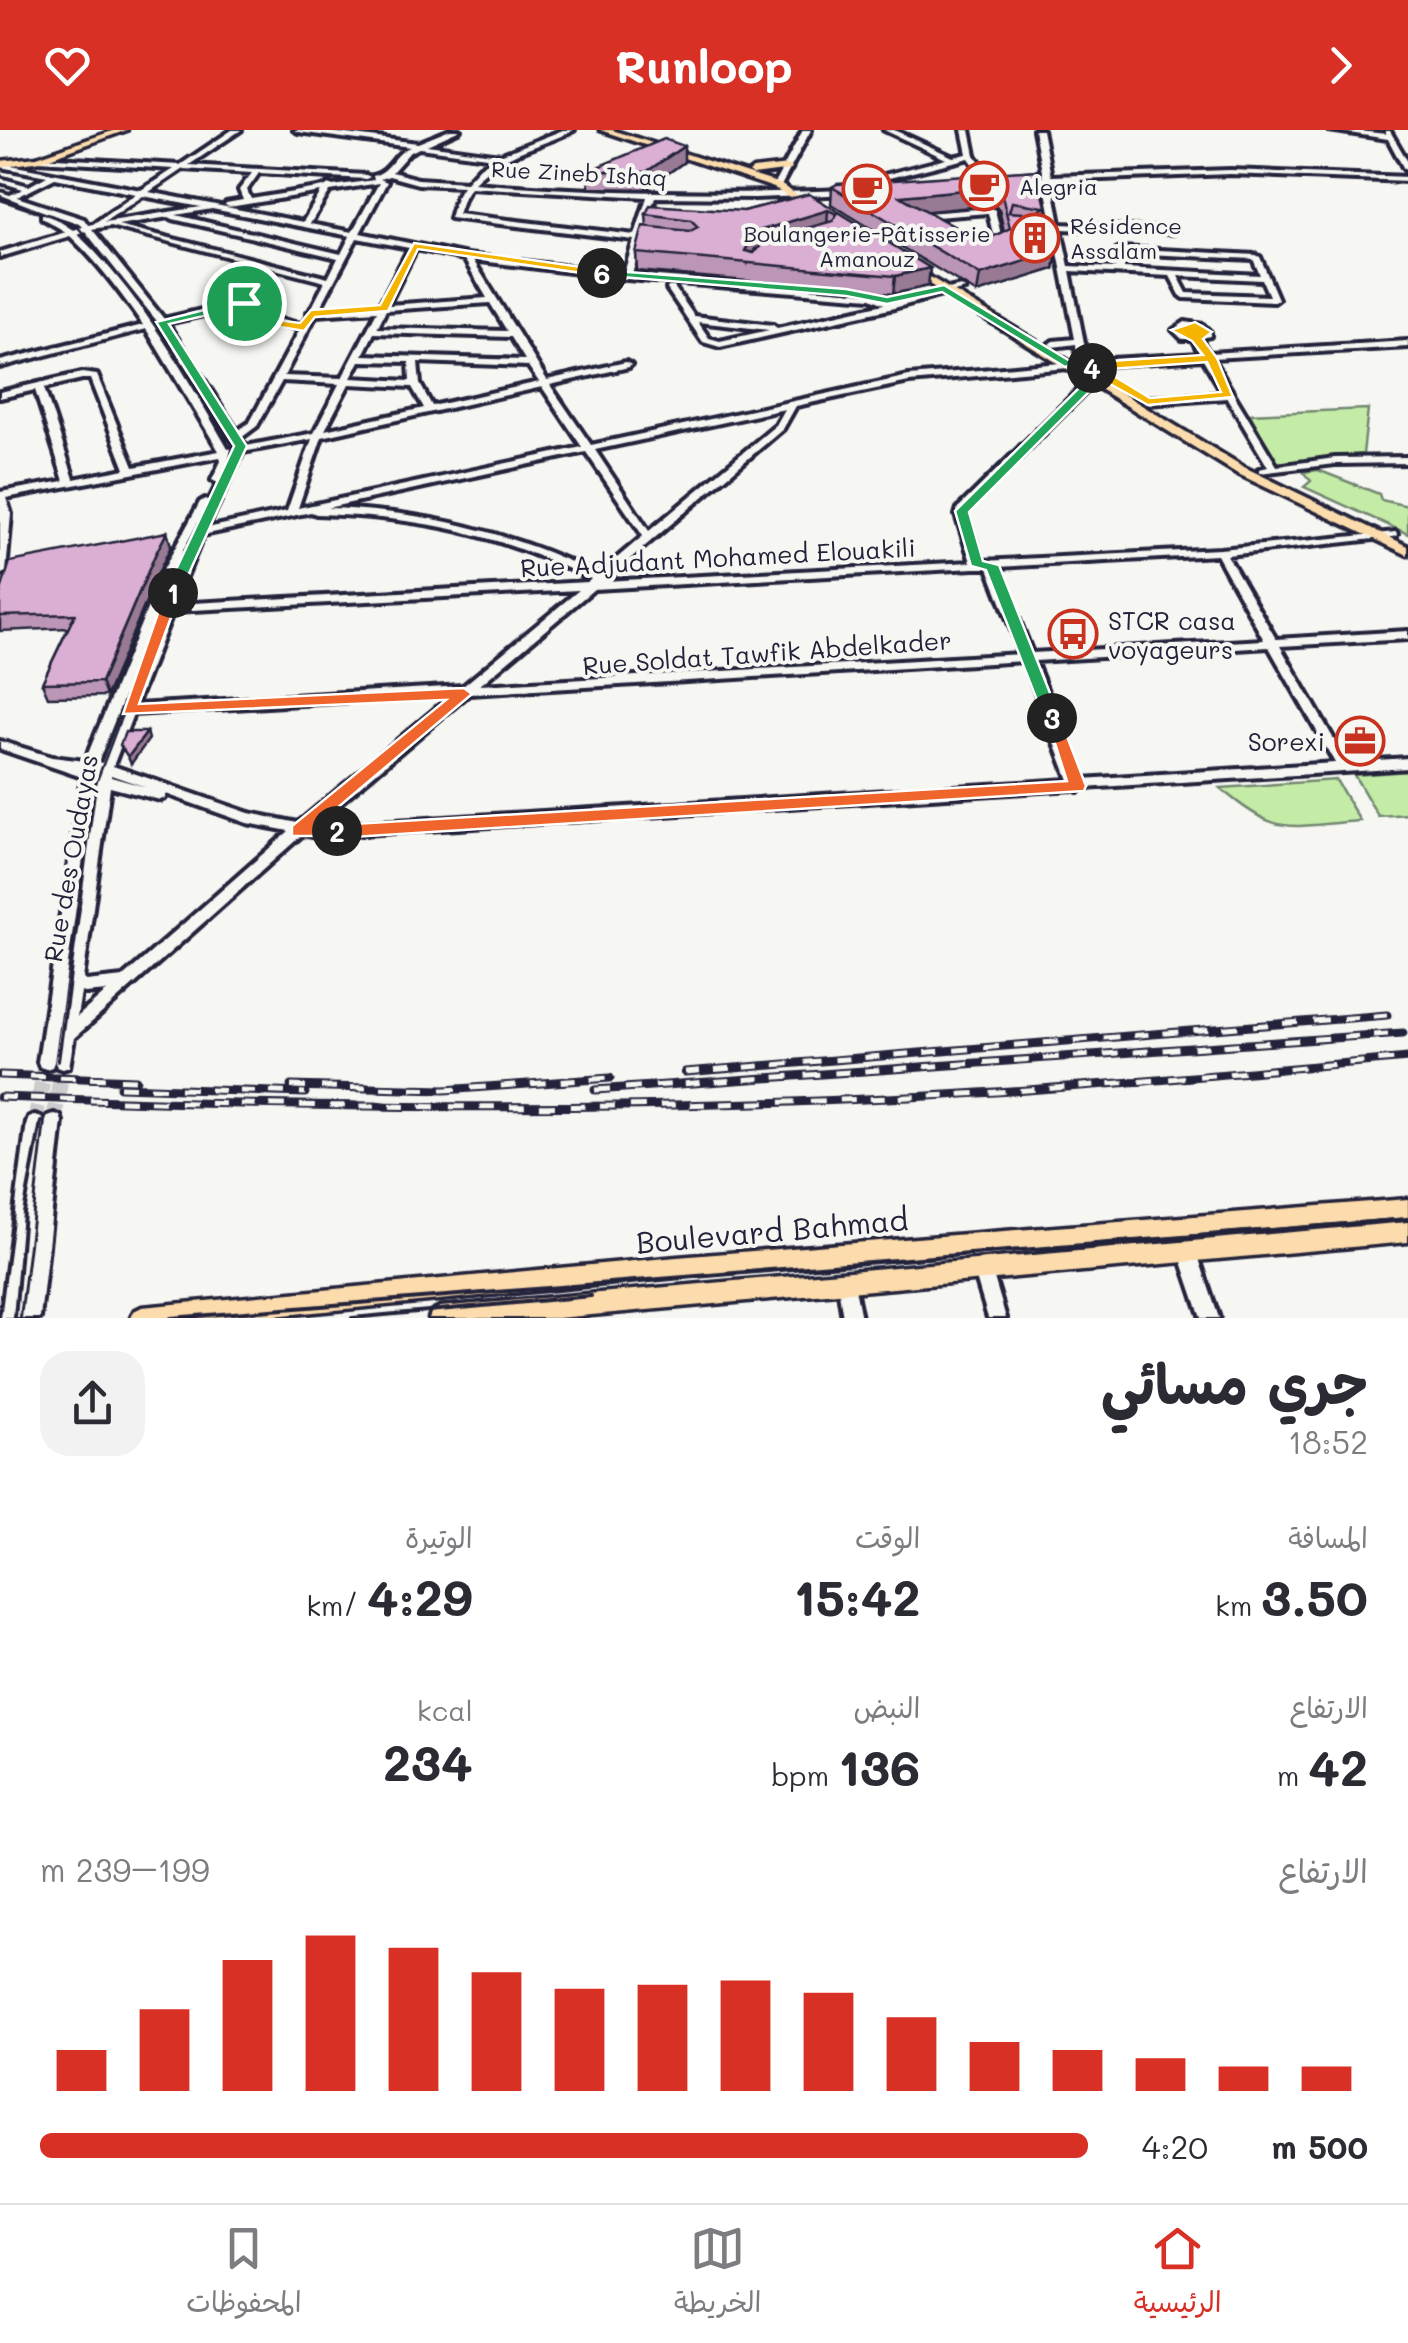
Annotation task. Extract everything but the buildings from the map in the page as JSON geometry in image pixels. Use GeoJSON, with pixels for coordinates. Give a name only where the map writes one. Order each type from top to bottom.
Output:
{"type":"FeatureCollection","features":[{"type":"Feature","properties":{"kind":"main road"},"geometry":{"type":"LineString","coordinates":[[35,158],[113,130]]}},
{"type":"Feature","properties":{"kind":"main road"},"geometry":{"type":"LineString","coordinates":[[0,162],[35,158],[123,130]]}},
{"type":"Feature","properties":{"kind":"main road"},"geometry":{"type":"LineString","coordinates":[[604,130],[799,199],[825,202]]}},
{"type":"Feature","properties":{"kind":"main road"},"geometry":{"type":"LineString","coordinates":[[622,130],[753,172],[772,189]]}},
{"type":"Feature","properties":{"kind":"main road"},"geometry":{"type":"LineString","coordinates":[[82,145],[85,157]]}},
{"type":"Feature","properties":{"kind":"main road"},"geometry":{"type":"LineString","coordinates":[[753,172],[788,168]]}},
{"type":"Feature","properties":{"kind":"main road"},"geometry":{"type":"LineString","coordinates":[[901,257],[1054,344],[1240,470],[1386,536],[1408,542]]}},
{"type":"Feature","properties":{"kind":"main road"},"geometry":{"type":"LineString","coordinates":[[953,288],[1070,364],[1093,370],[1408,551]]}},
{"type":"Feature","properties":{"kind":"main road","name":"Boulevard Bahmad"},"geometry":{"type":"LineString","coordinates":[[142,1318],[710,1264],[1408,1208]]}},
{"type":"Feature","properties":{"kind":"main road"},"geometry":{"type":"LineString","coordinates":[[440,1318],[537,1314],[846,1280],[1188,1254],[1408,1232]]}},
{"type":"Feature","properties":{"kind":"street"},"geometry":{"type":"LineString","coordinates":[[90,227],[237,130]]}},
{"type":"Feature","properties":{"kind":"street"},"geometry":{"type":"LineString","coordinates":[[298,130],[497,156]]}},
{"type":"Feature","properties":{"kind":"street","name":"Rue des Oudayas"},"geometry":{"type":"LineString","coordinates":[[224,450],[222,472],[186,535],[166,608],[105,774],[66,1036],[54,1062],[88,770],[186,535],[236,439],[254,424],[327,280],[398,156],[456,130]]}},
{"type":"Feature","properties":{"kind":"street"},"geometry":{"type":"LineString","coordinates":[[570,130],[497,156],[468,184],[452,213],[458,218],[673,242]]}},
{"type":"Feature","properties":{"kind":"street"},"geometry":{"type":"LineString","coordinates":[[772,189],[788,168],[807,130]]}},
{"type":"Feature","properties":{"kind":"street"},"geometry":{"type":"LineString","coordinates":[[888,130],[898,130],[952,159]]}},
{"type":"Feature","properties":{"kind":"street"},"geometry":{"type":"LineString","coordinates":[[950,130],[966,131],[971,156],[991,183]]}},
{"type":"Feature","properties":{"kind":"street"},"geometry":{"type":"LineString","coordinates":[[1038,130],[1082,354],[1093,370]]}},
{"type":"Feature","properties":{"kind":"street"},"geometry":{"type":"LineString","coordinates":[[1333,130],[1346,135],[1388,134],[1408,169]]}},
{"type":"Feature","properties":{"kind":"street"},"geometry":{"type":"LineString","coordinates":[[825,202],[872,181],[971,156]]}},
{"type":"Feature","properties":{"kind":"street","name":"Rue Zineb Ishaq"},"geometry":{"type":"LineString","coordinates":[[35,158],[85,157],[384,178]]}},
{"type":"Feature","properties":{"kind":"street","name":"Rue Zineb Ishaq"},"geometry":{"type":"LineString","coordinates":[[35,158],[651,197],[772,189],[799,199],[825,202]]}},
{"type":"Feature","properties":{"kind":"street"},"geometry":{"type":"LineString","coordinates":[[35,158],[54,176],[467,257],[626,276],[746,279],[859,294],[888,304]]}},
{"type":"Feature","properties":{"kind":"street"},"geometry":{"type":"LineString","coordinates":[[248,202],[243,190],[257,171]]}},
{"type":"Feature","properties":{"kind":"street"},"geometry":{"type":"LineString","coordinates":[[1027,180],[1230,172],[1408,179]]}},
{"type":"Feature","properties":{"kind":"street"},"geometry":{"type":"LineString","coordinates":[[12,197],[54,176]]}},
{"type":"Feature","properties":{"kind":"street"},"geometry":{"type":"LineString","coordinates":[[307,223],[336,176]]}},
{"type":"Feature","properties":{"kind":"street"},"geometry":{"type":"LineString","coordinates":[[0,255],[90,227],[384,178]]}},
{"type":"Feature","properties":{"kind":"street"},"geometry":{"type":"LineString","coordinates":[[0,180],[28,188]]}},
{"type":"Feature","properties":{"kind":"street"},"geometry":{"type":"LineString","coordinates":[[825,202],[880,190],[872,181]]}},
{"type":"Feature","properties":{"kind":"street"},"geometry":{"type":"LineString","coordinates":[[972,184],[1009,182]]}},
{"type":"Feature","properties":{"kind":"street"},"geometry":{"type":"LineString","coordinates":[[0,194],[67,214],[90,227],[162,322],[236,439]]}},
{"type":"Feature","properties":{"kind":"street"},"geometry":{"type":"LineString","coordinates":[[626,276],[651,197]]}},
{"type":"Feature","properties":{"kind":"street"},"geometry":{"type":"LineString","coordinates":[[0,202],[57,220],[73,232],[148,326],[224,450]]}},
{"type":"Feature","properties":{"kind":"street"},"geometry":{"type":"LineString","coordinates":[[989,210],[994,212],[998,225],[1000,248],[982,255],[914,214],[989,210]]}},
{"type":"Feature","properties":{"kind":"street"},"geometry":{"type":"LineString","coordinates":[[164,214],[341,256]]}},
{"type":"Feature","properties":{"kind":"street"},"geometry":{"type":"LineString","coordinates":[[643,216],[662,217]]}},
{"type":"Feature","properties":{"kind":"street"},"geometry":{"type":"LineString","coordinates":[[107,224],[247,263],[327,280]]}},
{"type":"Feature","properties":{"kind":"street"},"geometry":{"type":"LineString","coordinates":[[1044,227],[1173,231]]}},
{"type":"Feature","properties":{"kind":"street"},"geometry":{"type":"LineString","coordinates":[[292,511],[318,435],[414,246]]}},
{"type":"Feature","properties":{"kind":"street"},"geometry":{"type":"LineString","coordinates":[[1120,271],[1120,250],[1254,257],[1273,300],[1184,296],[1172,274]]}},
{"type":"Feature","properties":{"kind":"street"},"geometry":{"type":"LineString","coordinates":[[467,257],[531,363],[591,446],[649,538]]}},
{"type":"Feature","properties":{"kind":"street"},"geometry":{"type":"LineString","coordinates":[[247,263],[231,277],[244,303],[273,323],[304,327]]}},
{"type":"Feature","properties":{"kind":"street"},"geometry":{"type":"LineString","coordinates":[[1066,268],[1264,278]]}},
{"type":"Feature","properties":{"kind":"street"},"geometry":{"type":"LineString","coordinates":[[671,289],[706,340],[714,344],[953,288]]}},
{"type":"Feature","properties":{"kind":"street"},"geometry":{"type":"LineString","coordinates":[[311,314],[495,300]]}},
{"type":"Feature","properties":{"kind":"street"},"geometry":{"type":"LineString","coordinates":[[162,322],[244,303]]}},
{"type":"Feature","properties":{"kind":"street"},"geometry":{"type":"LineString","coordinates":[[694,319],[785,329]]}},
{"type":"Feature","properties":{"kind":"street"},"geometry":{"type":"LineString","coordinates":[[0,350],[4,363],[148,326]]}},
{"type":"Feature","properties":{"kind":"street"},"geometry":{"type":"LineString","coordinates":[[371,330],[515,334]]}},
{"type":"Feature","properties":{"kind":"street"},"geometry":{"type":"LineString","coordinates":[[1196,338],[1211,358],[1268,469],[1382,457],[1408,460]]}},
{"type":"Feature","properties":{"kind":"street"},"geometry":{"type":"LineString","coordinates":[[1054,344],[1079,340]]}},
{"type":"Feature","properties":{"kind":"street"},"geometry":{"type":"LineString","coordinates":[[1078,786],[1030,658],[961,516],[963,508],[1093,370],[1408,344]]}},
{"type":"Feature","properties":{"kind":"street"},"geometry":{"type":"LineString","coordinates":[[356,358],[531,363]]}},
{"type":"Feature","properties":{"kind":"street"},"geometry":{"type":"LineString","coordinates":[[413,362],[415,384],[430,410]]}},
{"type":"Feature","properties":{"kind":"street"},"geometry":{"type":"LineString","coordinates":[[186,535],[920,377],[1070,364]]}},
{"type":"Feature","properties":{"kind":"street"},"geometry":{"type":"LineString","coordinates":[[16,567],[0,570],[6,514],[0,496],[224,450],[236,439],[318,435],[626,365]]}},
{"type":"Feature","properties":{"kind":"street"},"geometry":{"type":"LineString","coordinates":[[0,396],[94,377],[130,470]]}},
{"type":"Feature","properties":{"kind":"street"},"geometry":{"type":"LineString","coordinates":[[277,378],[415,384]]}},
{"type":"Feature","properties":{"kind":"street"},"geometry":{"type":"LineString","coordinates":[[38,386],[70,482]]}},
{"type":"Feature","properties":{"kind":"street"},"geometry":{"type":"LineString","coordinates":[[1148,402],[1229,395]]}},
{"type":"Feature","properties":{"kind":"street"},"geometry":{"type":"LineString","coordinates":[[66,1036],[298,831],[780,427],[792,404]]}},
{"type":"Feature","properties":{"kind":"street"},"geometry":{"type":"LineString","coordinates":[[292,511],[404,514],[446,520],[526,544],[595,583]]}},
{"type":"Feature","properties":{"kind":"street","name":"Rue Adjudant Mohamed Elouakili"},"geometry":{"type":"LineString","coordinates":[[166,608],[985,566],[1220,552],[1386,536]]}},
{"type":"Feature","properties":{"kind":"street"},"geometry":{"type":"LineString","coordinates":[[1220,552],[1344,768]]}},
{"type":"Feature","properties":{"kind":"street","name":"Rue Soldat Tawfik Abdelkader"},"geometry":{"type":"LineString","coordinates":[[128,710],[464,694],[1408,635]]}},
{"type":"Feature","properties":{"kind":"street"},"geometry":{"type":"LineString","coordinates":[[0,745],[298,831],[1408,763]]}},
{"type":"Feature","properties":{"kind":"street"},"geometry":{"type":"LineString","coordinates":[[74,982],[86,988],[124,983]]}},
{"type":"Feature","properties":{"kind":"street"},"geometry":{"type":"LineString","coordinates":[[10,1318],[45,1122],[32,1318]]}},
{"type":"Feature","properties":{"kind":"street"},"geometry":{"type":"LineString","coordinates":[[1188,1254],[1210,1318]]}},
{"type":"Feature","properties":{"kind":"street"},"geometry":{"type":"LineString","coordinates":[[983,1271],[997,1318]]}},
{"type":"Feature","properties":{"kind":"street"},"geometry":{"type":"LineString","coordinates":[[846,1280],[852,1318]]}},
{"type":"Feature","properties":{"kind":"green space"},"geometry":{"type":"Polygon","coordinates":[[[1368,409],[1363,454],[1277,463],[1250,414],[1368,409]]]}},
{"type":"Feature","properties":{"kind":"green space"},"geometry":{"type":"Polygon","coordinates":[[[1318,470],[1379,494],[1381,500],[1408,506],[1408,534],[1304,487],[1311,481],[1303,472],[1318,470]]]}},
{"type":"Feature","properties":{"kind":"green space"},"geometry":{"type":"Polygon","coordinates":[[[1408,771],[1408,814],[1378,816],[1354,775],[1408,771]]]}},
{"type":"Feature","properties":{"kind":"green space"},"geometry":{"type":"Polygon","coordinates":[[[1336,780],[1360,821],[1299,826],[1271,822],[1220,788],[1336,780]]]}},
{"type":"Feature","properties":{"kind":"tunnel"},"geometry":{"type":"LineString","coordinates":[[35,1122],[46,1062]]}},
{"type":"Feature","properties":{"kind":"tunnel"},"geometry":{"type":"LineString","coordinates":[[54,1121],[63,1062]]}},
{"type":"Feature","properties":{"kind":"tram line"},"geometry":{"type":"LineString","coordinates":[[0,196],[77,226],[156,322],[233,445],[228,470],[185,549],[96,783],[79,910]]}},
{"type":"Feature","properties":{"kind":"tram line"},"geometry":{"type":"LineString","coordinates":[[58,1061],[79,908]]}},
{"type":"Feature","properties":{"kind":"tram line"},"geometry":{"type":"LineString","coordinates":[[15,1318],[24,1213],[41,1122]]}},
{"type":"Feature","properties":{"kind":"tram line"},"geometry":{"type":"LineString","coordinates":[[171,1318],[1408,1219]]}},
{"type":"Feature","properties":{"kind":"tram line"},"geometry":{"type":"LineString","coordinates":[[352,1318],[591,1296]]}},
{"type":"Feature","properties":{"kind":"railway"},"geometry":{"type":"LineString","coordinates":[[685,1072],[1387,1015]]}},
{"type":"Feature","properties":{"kind":"railway"},"geometry":{"type":"LineString","coordinates":[[595,1090],[1403,1033]]}},
{"type":"Feature","properties":{"kind":"railway"},"geometry":{"type":"LineString","coordinates":[[0,1097],[454,1107],[795,1102],[1034,1090],[1408,1058]]}},
{"type":"Feature","properties":{"kind":"railway"},"geometry":{"type":"LineString","coordinates":[[0,1075],[136,1080]]}},
{"type":"Feature","properties":{"kind":"railway"},"geometry":{"type":"LineString","coordinates":[[291,1086],[444,1090],[610,1078]]}},
{"type":"Feature","properties":{"kind":"railway"},"geometry":{"type":"LineString","coordinates":[[120,1087],[305,1093]]}},
{"type":"Feature","properties":{"kind":"place","name":"Alegria"},"geometry":{"type":"Point","coordinates":[984,186]}},
{"type":"Feature","properties":{"kind":"place","name":"Boulangerie-Pâtisserie Amanouz"},"geometry":{"type":"Point","coordinates":[867,189]}},
{"type":"Feature","properties":{"kind":"place","name":"Résidence Assalam"},"geometry":{"type":"Point","coordinates":[1035,238]}},
{"type":"Feature","properties":{"kind":"place","name":"STCR casa voyageurs"},"geometry":{"type":"Point","coordinates":[1073,634]}},
{"type":"Feature","properties":{"kind":"place","name":"Sorexi"},"geometry":{"type":"Point","coordinates":[1360,741]}},
{"type":"Feature","properties":{"kind":"route"},"geometry":{"type":"LineString","coordinates":[[244,303],[162,322],[241,446],[238,460],[191,549],[128,710],[464,694],[298,831],[473,824],[1078,786],[992,565],[978,566],[961,516],[963,508],[1095,379],[1100,373],[1085,364],[1211,358],[1196,338],[1206,332],[1195,325],[1176,330],[1185,337],[1196,338],[1211,358],[1229,395],[1148,402],[1100,373],[1095,379],[944,288],[887,301],[846,293],[626,276],[467,257],[414,246],[384,308],[311,314],[304,327],[273,323],[244,303]]}}]}
